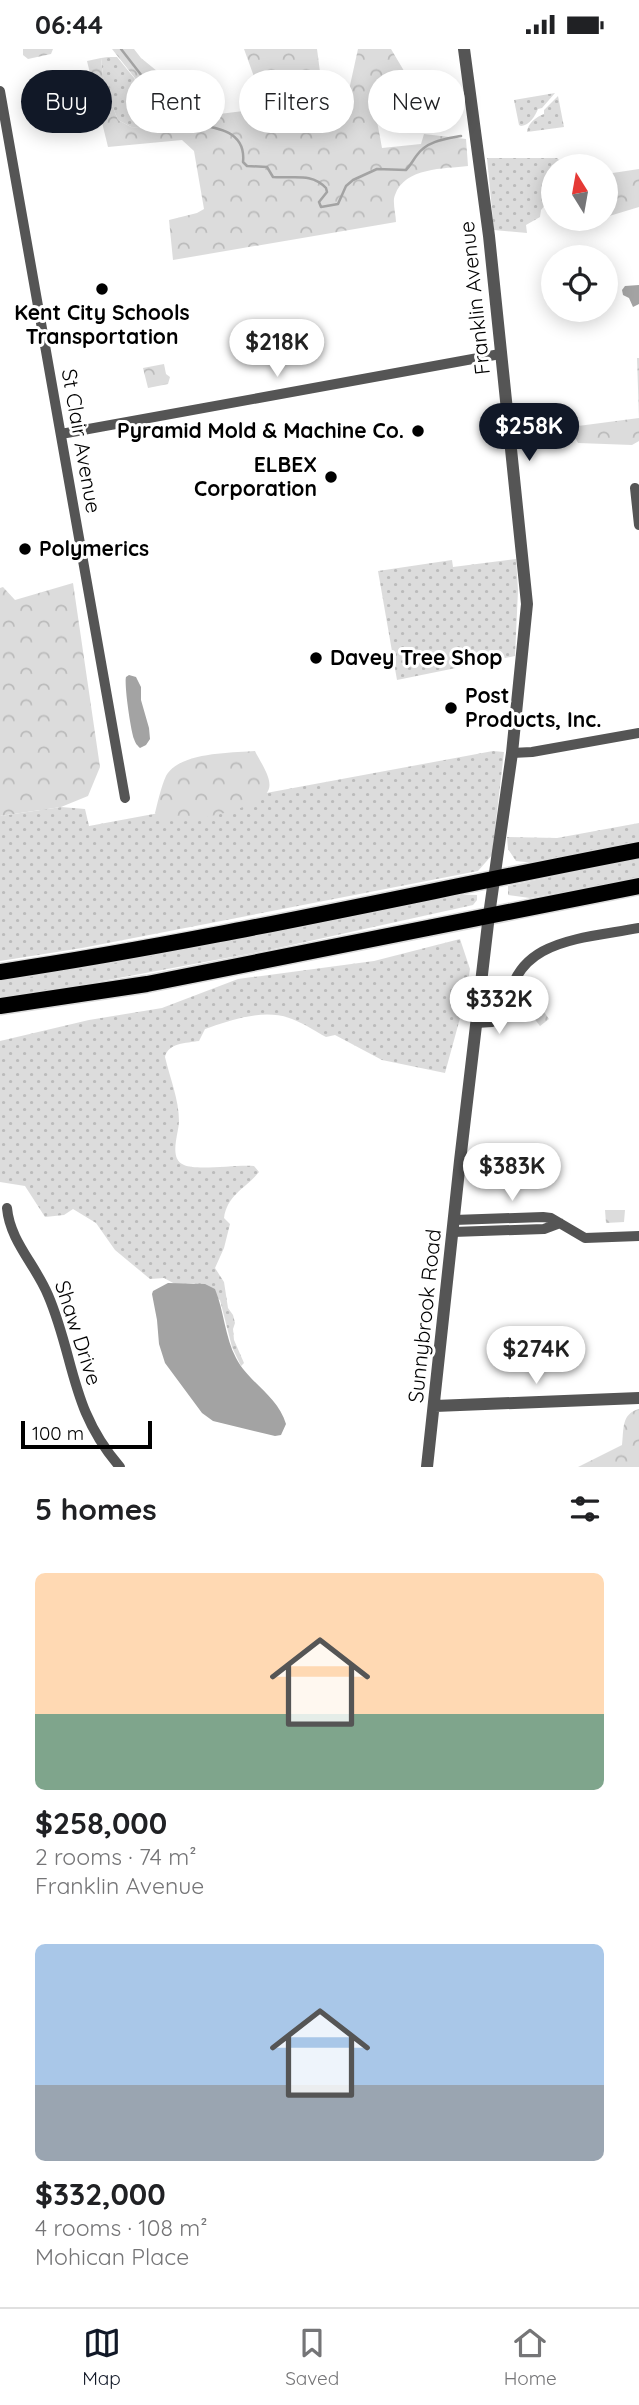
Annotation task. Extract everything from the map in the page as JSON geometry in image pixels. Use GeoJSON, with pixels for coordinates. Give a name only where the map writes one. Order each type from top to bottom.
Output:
{"type":"FeatureCollection","features":[{"type":"Feature","properties":{"kind":"main road"},"geometry":{"type":"LineString","coordinates":[[0,972],[249,929],[639,850]]}},
{"type":"Feature","properties":{"kind":"main road"},"geometry":{"type":"LineString","coordinates":[[0,1006],[147,984],[639,885]]}},
{"type":"Feature","properties":{"kind":"street","name":"Franklin Avenue"},"geometry":{"type":"LineString","coordinates":[[464,49],[487,225],[527,604],[512,753],[495,878]]}},
{"type":"Feature","properties":{"kind":"street","name":"St Clair Avenue"},"geometry":{"type":"LineString","coordinates":[[0,91],[125,797]]}},
{"type":"Feature","properties":{"kind":"street"},"geometry":{"type":"LineString","coordinates":[[61,434],[500,354]]}},
{"type":"Feature","properties":{"kind":"street"},"geometry":{"type":"LineString","coordinates":[[635,488],[639,525]]}},
{"type":"Feature","properties":{"kind":"street"},"geometry":{"type":"LineString","coordinates":[[512,753],[532,753],[639,733]]}},
{"type":"Feature","properties":{"kind":"street","name":"Sunnybrook Road"},"geometry":{"type":"LineString","coordinates":[[427,1467],[476,1023],[495,878]]}},
{"type":"Feature","properties":{"kind":"street"},"geometry":{"type":"LineString","coordinates":[[476,1023],[497,1020],[508,1012],[510,990],[537,953],[559,943],[639,928]]}},
{"type":"Feature","properties":{"kind":"street","name":"Shaw Drive"},"geometry":{"type":"LineString","coordinates":[[7,1208],[12,1233],[50,1302],[86,1417],[98,1439],[120,1467]]}},
{"type":"Feature","properties":{"kind":"street"},"geometry":{"type":"LineString","coordinates":[[453,1226],[544,1229],[560,1223],[585,1238],[639,1236]]}},
{"type":"Feature","properties":{"kind":"street"},"geometry":{"type":"LineString","coordinates":[[435,1406],[639,1398]]}},
{"type":"Feature","properties":{"kind":"green space"},"geometry":{"type":"Polygon","coordinates":[[[23,49],[53,49],[51,54],[28,59],[23,55],[23,49]]]}},
{"type":"Feature","properties":{"kind":"green space"},"geometry":{"type":"Polygon","coordinates":[[[112,49],[134,49],[156,70],[129,70],[112,49]]]}},
{"type":"Feature","properties":{"kind":"green space"},"geometry":{"type":"Polygon","coordinates":[[[244,49],[317,49],[320,70],[252,70],[244,49]]]}},
{"type":"Feature","properties":{"kind":"green space"},"geometry":{"type":"Polygon","coordinates":[[[358,49],[391,49],[403,70],[368,70],[368,133],[379,133],[382,148],[421,144],[424,134],[466,139],[468,166],[426,171],[407,179],[394,198],[396,222],[173,260],[169,220],[204,209],[194,151],[182,140],[108,147],[105,133],[112,133],[112,105],[118,120],[126,124],[126,133],[225,133],[225,113],[239,112],[239,133],[354,133],[353,70],[358,49]]]}},
{"type":"Feature","properties":{"kind":"green space"},"geometry":{"type":"Polygon","coordinates":[[[117,57],[128,70],[126,124],[118,120],[112,105],[112,70],[102,70],[101,58],[117,57]]]}},
{"type":"Feature","properties":{"kind":"green space"},"geometry":{"type":"Polygon","coordinates":[[[101,58],[102,70],[89,70],[87,61],[101,58]]]}},
{"type":"Feature","properties":{"kind":"green space"},"geometry":{"type":"Polygon","coordinates":[[[555,93],[538,109],[530,122],[519,125],[514,100],[555,93]]]}},
{"type":"Feature","properties":{"kind":"green space"},"geometry":{"type":"Polygon","coordinates":[[[558,96],[564,127],[527,132],[531,123],[544,114],[544,110],[558,96]]]}},
{"type":"Feature","properties":{"kind":"green space"},"geometry":{"type":"Polygon","coordinates":[[[487,158],[541,158],[540,217],[526,225],[527,233],[494,230],[487,158]]]}},
{"type":"Feature","properties":{"kind":"green space"},"geometry":{"type":"Polygon","coordinates":[[[639,169],[639,207],[618,213],[618,172],[639,169]]]}},
{"type":"Feature","properties":{"kind":"green space"},"geometry":{"type":"Polygon","coordinates":[[[637,358],[639,358],[639,418],[637,358]]]}},
{"type":"Feature","properties":{"kind":"green space"},"geometry":{"type":"Polygon","coordinates":[[[164,364],[166,374],[170,377],[168,384],[148,388],[143,368],[164,364]]]}},
{"type":"Feature","properties":{"kind":"green space"},"geometry":{"type":"Polygon","coordinates":[[[639,418],[639,441],[632,445],[578,443],[573,433],[578,426],[639,418]]]}},
{"type":"Feature","properties":{"kind":"green space"},"geometry":{"type":"Polygon","coordinates":[[[516,559],[518,590],[515,656],[397,680],[378,571],[452,560],[453,567],[516,559]]]}},
{"type":"Feature","properties":{"kind":"green space"},"geometry":{"type":"Polygon","coordinates":[[[73,583],[100,767],[88,796],[61,807],[0,816],[0,588],[3,587],[15,600],[73,583]]]}},
{"type":"Feature","properties":{"kind":"green space"},"geometry":{"type":"Polygon","coordinates":[[[255,751],[269,782],[268,791],[263,797],[243,807],[206,817],[184,821],[159,820],[155,813],[158,799],[166,776],[173,768],[182,762],[206,755],[255,751]]]}},
{"type":"Feature","properties":{"kind":"green space"},"geometry":{"type":"Polygon","coordinates":[[[493,751],[504,752],[492,855],[478,871],[82,948],[0,961],[0,816],[61,807],[85,809],[89,826],[493,751]]]}},
{"type":"Feature","properties":{"kind":"green space"},"geometry":{"type":"Polygon","coordinates":[[[639,823],[639,843],[535,863],[516,861],[508,849],[507,837],[557,838],[639,823]]]}},
{"type":"Feature","properties":{"kind":"green space"},"geometry":{"type":"Polygon","coordinates":[[[639,858],[639,878],[530,898],[508,895],[508,886],[639,858]]]}},
{"type":"Feature","properties":{"kind":"green space"},"geometry":{"type":"Polygon","coordinates":[[[444,894],[477,895],[477,900],[473,905],[269,950],[0,1000],[0,976],[444,894]]]}},
{"type":"Feature","properties":{"kind":"green space"},"geometry":{"type":"Polygon","coordinates":[[[460,939],[470,969],[465,1000],[445,1073],[382,1060],[335,1035],[326,1037],[292,1019],[270,1015],[248,1017],[205,1029],[199,1041],[178,1045],[167,1052],[165,1057],[179,1113],[175,1152],[179,1162],[190,1167],[254,1166],[259,1172],[229,1203],[224,1218],[230,1224],[215,1268],[224,1282],[228,1308],[233,1315],[234,1340],[244,1363],[241,1366],[232,1347],[220,1300],[194,1283],[175,1284],[164,1278],[150,1279],[115,1250],[96,1223],[73,1209],[64,1215],[45,1217],[25,1186],[0,1182],[0,1041],[89,1020],[162,1008],[238,979],[374,961],[460,939]]]}},
{"type":"Feature","properties":{"kind":"green space"},"geometry":{"type":"Polygon","coordinates":[[[533,997],[549,1019],[540,1026],[523,1004],[533,997]]]}},
{"type":"Feature","properties":{"kind":"green space"},"geometry":{"type":"Polygon","coordinates":[[[605,1210],[625,1210],[624,1222],[606,1223],[605,1210]]]}},
{"type":"Feature","properties":{"kind":"green space"},"geometry":{"type":"Polygon","coordinates":[[[639,1409],[639,1467],[578,1467],[622,1445],[626,1418],[639,1409]]]}},
{"type":"Feature","properties":{"kind":"shaded area"},"geometry":{"type":"Polygon","coordinates":[[[639,285],[639,304],[633,307],[622,290],[625,286],[639,285]]]}},
{"type":"Feature","properties":{"kind":"shaded area"},"geometry":{"type":"Polygon","coordinates":[[[129,675],[136,677],[141,687],[141,700],[149,728],[150,739],[140,748],[134,739],[130,718],[126,682],[129,675]]]}},
{"type":"Feature","properties":{"kind":"shaded area"},"geometry":{"type":"Polygon","coordinates":[[[168,1283],[205,1284],[215,1289],[236,1358],[282,1414],[286,1424],[281,1435],[275,1436],[213,1421],[202,1413],[165,1363],[159,1344],[152,1294],[168,1283]]]}},
{"type":"Feature","properties":{"kind":"waterway"},"geometry":{"type":"LineString","coordinates":[[121,49],[142,76],[161,92],[163,100],[177,121],[221,129],[230,134],[238,140],[243,162],[247,166],[267,167],[273,177],[301,177],[320,183],[327,192],[319,202],[321,207],[338,204],[346,186],[353,180],[377,169],[406,170],[421,150],[437,141],[461,136]]}},
{"type":"Feature","properties":{"kind":"place","name":"Kent City Schools Transportation"},"geometry":{"type":"Point","coordinates":[102,289]}},
{"type":"Feature","properties":{"kind":"place","name":"Pyramid Mold & Machine Co."},"geometry":{"type":"Point","coordinates":[418,431]}},
{"type":"Feature","properties":{"kind":"place","name":"ELBEX Corporation"},"geometry":{"type":"Point","coordinates":[331,477]}},
{"type":"Feature","properties":{"kind":"place","name":"Polymerics"},"geometry":{"type":"Point","coordinates":[25,549]}},
{"type":"Feature","properties":{"kind":"place","name":"Davey Tree Shop"},"geometry":{"type":"Point","coordinates":[316,658]}},
{"type":"Feature","properties":{"kind":"place","name":"Post Products, Inc."},"geometry":{"type":"Point","coordinates":[451,708]}}]}
